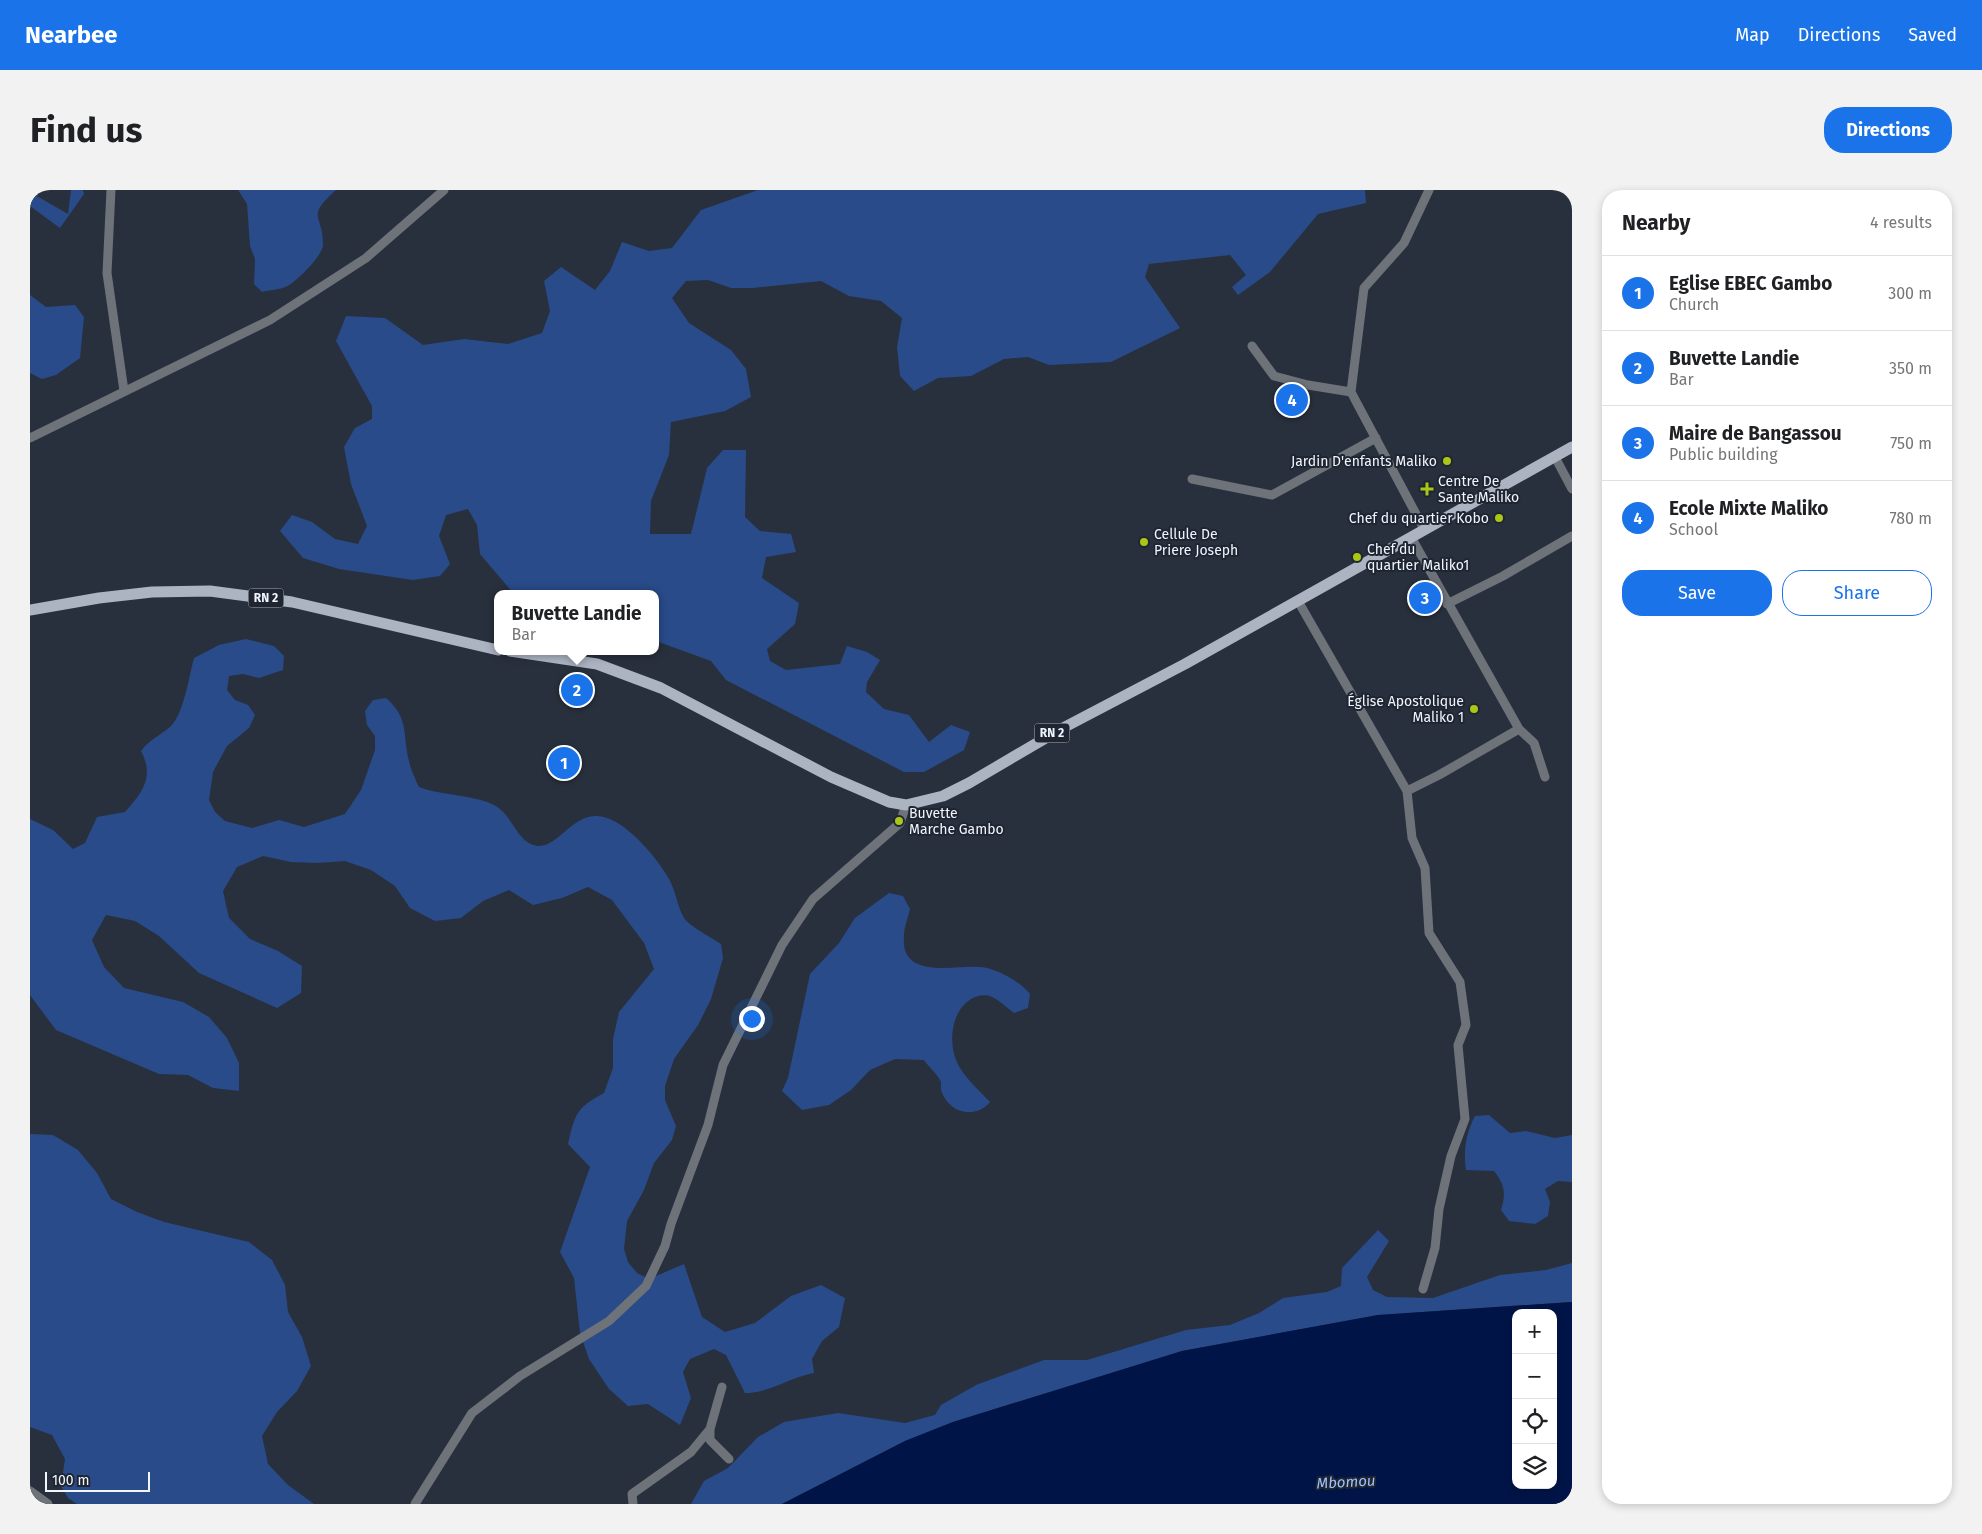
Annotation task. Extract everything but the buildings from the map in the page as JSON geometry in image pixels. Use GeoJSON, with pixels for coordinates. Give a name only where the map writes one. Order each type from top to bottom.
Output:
{"type":"FeatureCollection","features":[{"type":"Feature","properties":{"kind":"main road","name":"RN 2"},"geometry":{"type":"LineString","coordinates":[[537,655],[597,664],[643,681],[702,708],[830,777],[889,802],[906,805],[943,796],[969,783],[1061,728],[1185,664],[1298,602],[1411,536],[1572,447]]}},
{"type":"Feature","properties":{"kind":"main road","name":"RN 2"},"geometry":{"type":"LineString","coordinates":[[30,610],[152,592],[210,590],[292,602],[494,649]]}},
{"type":"Feature","properties":{"kind":"street"},"geometry":{"type":"LineString","coordinates":[[111,190],[107,272],[124,391]]}},
{"type":"Feature","properties":{"kind":"street"},"geometry":{"type":"LineString","coordinates":[[30,438],[270,320],[366,258],[444,190]]}},
{"type":"Feature","properties":{"kind":"street"},"geometry":{"type":"LineString","coordinates":[[1424,529],[1351,392],[1364,288],[1404,243],[1429,190]]}},
{"type":"Feature","properties":{"kind":"street"},"geometry":{"type":"LineString","coordinates":[[1252,346],[1274,376],[1308,385],[1351,392]]}},
{"type":"Feature","properties":{"kind":"street"},"geometry":{"type":"LineString","coordinates":[[1192,479],[1272,495],[1376,438]]}},
{"type":"Feature","properties":{"kind":"street"},"geometry":{"type":"LineString","coordinates":[[1555,457],[1572,489]]}},
{"type":"Feature","properties":{"kind":"street"},"geometry":{"type":"LineString","coordinates":[[1411,536],[1447,604],[1519,728],[1534,743],[1545,777]]}},
{"type":"Feature","properties":{"kind":"street"},"geometry":{"type":"LineString","coordinates":[[1447,604],[1503,576],[1572,536]]}},
{"type":"Feature","properties":{"kind":"street"},"geometry":{"type":"LineString","coordinates":[[1298,602],[1407,791],[1412,838],[1425,868],[1429,933],[1460,982],[1466,1025],[1458,1046],[1465,1119],[1451,1156],[1439,1209],[1435,1248],[1422,1289]]}},
{"type":"Feature","properties":{"kind":"street"},"geometry":{"type":"LineString","coordinates":[[1407,791],[1439,775],[1519,728]]}},
{"type":"Feature","properties":{"kind":"street"},"geometry":{"type":"LineString","coordinates":[[415,1504],[472,1413],[520,1376],[609,1321],[646,1286],[665,1246],[671,1224],[708,1125],[723,1065],[782,945],[813,899],[900,823],[906,805]]}},
{"type":"Feature","properties":{"kind":"street"},"geometry":{"type":"LineString","coordinates":[[722,1387],[710,1429],[710,1440],[729,1459]]}},
{"type":"Feature","properties":{"kind":"street"},"geometry":{"type":"LineString","coordinates":[[633,1504],[632,1494],[691,1452],[710,1429]]}},
{"type":"Feature","properties":{"kind":"street"},"geometry":{"type":"LineString","coordinates":[[30,1491],[48,1504]]}},
{"type":"Feature","properties":{"kind":"shaded area"},"geometry":{"type":"Polygon","coordinates":[[[71,190],[83,190],[84,194],[60,228],[30,206],[30,198],[35,195],[68,214],[71,190]]]}},
{"type":"Feature","properties":{"kind":"shaded area"},"geometry":{"type":"Polygon","coordinates":[[[238,190],[336,190],[318,211],[322,235],[322,250],[308,269],[290,285],[262,292],[254,284],[255,259],[250,246],[247,204],[238,190]]]}},
{"type":"Feature","properties":{"kind":"shaded area"},"geometry":{"type":"Polygon","coordinates":[[[758,190],[1365,190],[1366,203],[1318,214],[1270,272],[1238,295],[1232,287],[1246,275],[1230,255],[1149,264],[1145,277],[1180,328],[1111,362],[1049,365],[1028,357],[1004,359],[971,376],[938,378],[914,391],[900,376],[897,347],[902,318],[881,301],[849,296],[821,281],[753,288],[731,288],[708,280],[686,281],[672,298],[689,323],[731,350],[746,369],[751,397],[725,411],[671,422],[669,455],[651,501],[650,534],[691,534],[707,468],[723,450],[746,450],[745,517],[760,531],[791,534],[796,552],[766,557],[762,578],[799,603],[795,624],[767,649],[770,661],[786,670],[840,664],[847,646],[867,652],[880,660],[867,682],[866,692],[884,709],[909,715],[929,742],[951,725],[970,732],[964,750],[924,772],[904,772],[726,680],[711,661],[659,642],[659,590],[511,590],[480,554],[477,525],[468,509],[446,515],[439,536],[450,564],[440,576],[413,580],[339,569],[303,558],[280,531],[292,515],[312,522],[335,539],[358,544],[367,526],[351,484],[344,447],[355,428],[372,419],[372,406],[336,341],[346,316],[385,318],[423,345],[464,339],[508,344],[542,333],[550,311],[544,281],[561,267],[595,290],[610,271],[622,242],[649,251],[672,248],[701,210],[758,190]]]}},
{"type":"Feature","properties":{"kind":"shaded area"},"geometry":{"type":"Polygon","coordinates":[[[30,295],[46,307],[75,305],[84,317],[80,358],[56,375],[42,379],[30,373],[30,295]]]}},
{"type":"Feature","properties":{"kind":"shaded area"},"geometry":{"type":"Polygon","coordinates":[[[246,639],[274,646],[284,656],[283,670],[259,678],[243,674],[229,676],[227,690],[235,700],[248,705],[255,715],[249,728],[227,746],[213,772],[209,800],[215,812],[225,821],[252,828],[279,820],[304,827],[345,814],[361,790],[375,750],[375,736],[367,725],[365,711],[373,700],[386,698],[394,706],[402,720],[410,764],[419,787],[485,801],[494,805],[506,815],[521,837],[531,844],[538,846],[555,840],[570,827],[589,817],[599,816],[612,820],[628,830],[658,862],[671,884],[684,918],[721,944],[723,958],[711,999],[698,1025],[674,1059],[665,1086],[665,1100],[676,1126],[672,1140],[654,1163],[644,1190],[627,1221],[624,1249],[628,1262],[637,1273],[649,1279],[684,1264],[702,1317],[725,1332],[755,1323],[791,1296],[821,1285],[845,1298],[839,1327],[822,1341],[812,1359],[814,1373],[771,1388],[745,1393],[726,1355],[714,1349],[690,1359],[683,1372],[691,1398],[680,1425],[648,1404],[628,1406],[609,1389],[589,1359],[580,1333],[574,1278],[560,1252],[590,1167],[568,1144],[578,1113],[588,1103],[604,1093],[613,1068],[613,1039],[619,1012],[654,969],[644,943],[612,900],[588,887],[562,898],[533,905],[509,890],[483,901],[461,918],[435,921],[410,908],[395,886],[371,870],[345,861],[291,862],[263,856],[237,867],[223,891],[229,918],[250,939],[278,951],[302,966],[301,993],[277,1008],[199,973],[159,936],[135,921],[106,915],[92,940],[104,967],[124,988],[183,1002],[209,1017],[227,1038],[239,1063],[239,1091],[213,1088],[188,1075],[159,1074],[56,1030],[30,995],[30,819],[53,830],[73,849],[85,843],[97,817],[125,812],[137,798],[147,777],[145,760],[141,751],[176,720],[186,694],[194,658],[219,645],[246,639]]]}},
{"type":"Feature","properties":{"kind":"shaded area"},"geometry":{"type":"Polygon","coordinates":[[[889,893],[903,896],[910,909],[905,926],[905,950],[911,959],[919,965],[943,968],[986,968],[1014,980],[1030,994],[1028,1008],[1014,1013],[990,996],[977,996],[960,1009],[956,1017],[952,1043],[956,1060],[967,1077],[990,1102],[984,1108],[977,1111],[962,1111],[949,1104],[941,1090],[940,1079],[924,1060],[895,1059],[870,1070],[851,1090],[829,1105],[802,1110],[782,1091],[788,1078],[810,974],[839,943],[855,918],[889,893]]]}},
{"type":"Feature","properties":{"kind":"shaded area"},"geometry":{"type":"Polygon","coordinates":[[[1489,1115],[1510,1133],[1526,1131],[1555,1138],[1572,1135],[1572,1182],[1558,1181],[1545,1189],[1550,1202],[1548,1216],[1535,1224],[1509,1221],[1501,1210],[1504,1190],[1494,1171],[1466,1170],[1466,1142],[1469,1129],[1475,1116],[1489,1115]]]}},
{"type":"Feature","properties":{"kind":"shaded area"},"geometry":{"type":"Polygon","coordinates":[[[30,1134],[53,1135],[78,1150],[97,1173],[111,1199],[137,1212],[164,1222],[249,1242],[272,1260],[285,1285],[288,1312],[302,1337],[311,1366],[297,1391],[277,1412],[262,1436],[268,1464],[288,1485],[314,1504],[77,1504],[68,1498],[61,1486],[65,1459],[52,1435],[30,1427],[30,1134]]]}},
{"type":"Feature","properties":{"kind":"shaded area"},"geometry":{"type":"Polygon","coordinates":[[[1378,1230],[1389,1241],[1367,1277],[1373,1290],[1387,1297],[1433,1298],[1500,1275],[1546,1270],[1572,1263],[1572,1302],[1378,1315],[1182,1351],[953,1422],[905,1441],[782,1504],[691,1504],[704,1481],[728,1468],[758,1437],[784,1422],[838,1413],[905,1423],[935,1415],[941,1405],[976,1385],[1044,1360],[1087,1360],[1186,1330],[1230,1325],[1259,1313],[1283,1298],[1327,1292],[1341,1286],[1342,1268],[1378,1230]]]}},
{"type":"Feature","properties":{"kind":"water","name":"Mbomou"},"geometry":{"type":"Polygon","coordinates":[[[1572,1302],[1572,1504],[782,1504],[905,1441],[953,1422],[1182,1351],[1378,1315],[1572,1302]]]}},
{"type":"Feature","properties":{"kind":"place","name":"Ecole Mixte Maliko"},"geometry":{"type":"Point","coordinates":[1292,400]}},
{"type":"Feature","properties":{"kind":"place","name":"Jardin D'enfants Maliko"},"geometry":{"type":"Point","coordinates":[1447,461]}},
{"type":"Feature","properties":{"kind":"place","name":"Centre De Sante Maliko"},"geometry":{"type":"Point","coordinates":[1427,489]}},
{"type":"Feature","properties":{"kind":"place","name":"Chef du quartier Kobo"},"geometry":{"type":"Point","coordinates":[1499,518]}},
{"type":"Feature","properties":{"kind":"place","name":"Cellule De Priere Joseph"},"geometry":{"type":"Point","coordinates":[1144,542]}},
{"type":"Feature","properties":{"kind":"place","name":"Chef du quartier Maliko1"},"geometry":{"type":"Point","coordinates":[1357,557]}},
{"type":"Feature","properties":{"kind":"place","name":"Maire de Bangassou"},"geometry":{"type":"Point","coordinates":[1425,598]}},
{"type":"Feature","properties":{"kind":"place","name":"Buvette Landie"},"geometry":{"type":"Point","coordinates":[577,690]}},
{"type":"Feature","properties":{"kind":"place","name":"Église Apostolique Maliko 1"},"geometry":{"type":"Point","coordinates":[1474,709]}},
{"type":"Feature","properties":{"kind":"place","name":"Eglise EBEC Gambo"},"geometry":{"type":"Point","coordinates":[564,763]}},
{"type":"Feature","properties":{"kind":"place","name":"Buvette Marche Gambo"},"geometry":{"type":"Point","coordinates":[899,821]}}]}
